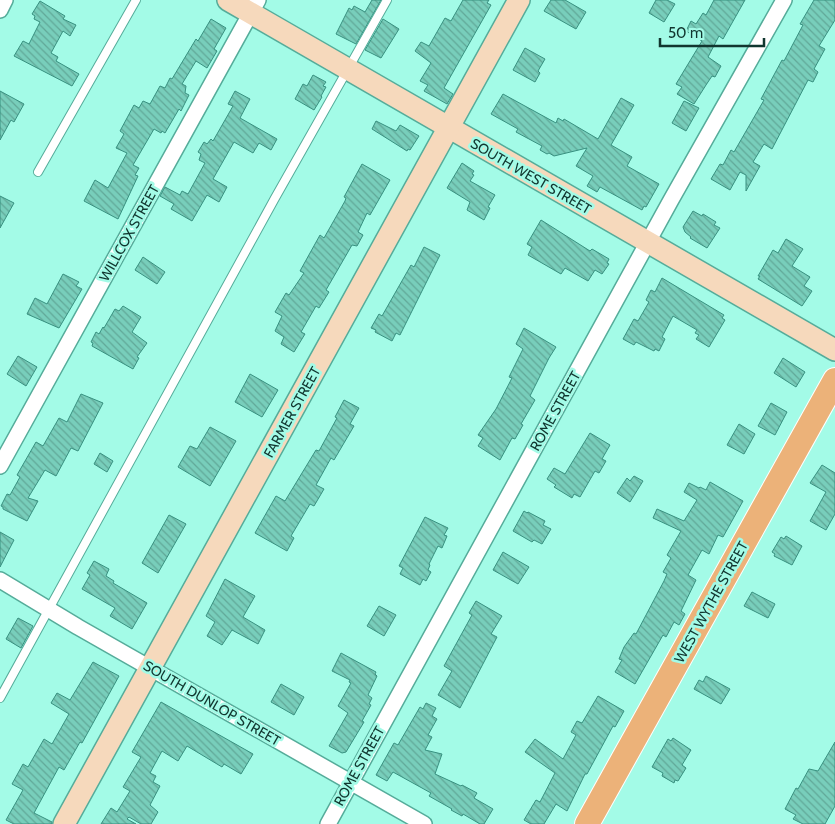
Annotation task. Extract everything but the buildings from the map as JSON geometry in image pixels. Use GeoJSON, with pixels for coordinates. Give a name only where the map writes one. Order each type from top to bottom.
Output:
{"type":"FeatureCollection","features":[{"type":"Feature","properties":{"kind":"main road","name":"WEST WYTHE STREET"},"geometry":{"type":"LineString","coordinates":[[587,824],[835,380]]}},
{"type":"Feature","properties":{"kind":"street"},"geometry":{"type":"LineString","coordinates":[[0,10],[5,0]]}},
{"type":"Feature","properties":{"kind":"street","name":"SOUTH WEST STREET"},"geometry":{"type":"LineString","coordinates":[[228,0],[254,7],[348,69],[835,350]]}},
{"type":"Feature","properties":{"kind":"street","name":"FARMER STREET"},"geometry":{"type":"LineString","coordinates":[[64,824],[519,0]]}},
{"type":"Feature","properties":{"kind":"street","name":"ROME STREET"},"geometry":{"type":"LineString","coordinates":[[328,824],[784,0]]}},
{"type":"Feature","properties":{"kind":"street","name":"WILLCOX STREET"},"geometry":{"type":"LineString","coordinates":[[0,466],[254,7]]}},
{"type":"Feature","properties":{"kind":"street","name":"SOUTH DUNLOP STREET"},"geometry":{"type":"LineString","coordinates":[[0,580],[424,824]]}},
{"type":"Feature","properties":{"kind":"lane"},"geometry":{"type":"LineString","coordinates":[[38,172],[136,0]]}},
{"type":"Feature","properties":{"kind":"lane"},"geometry":{"type":"LineString","coordinates":[[0,698],[275,198],[387,0]]}}]}
